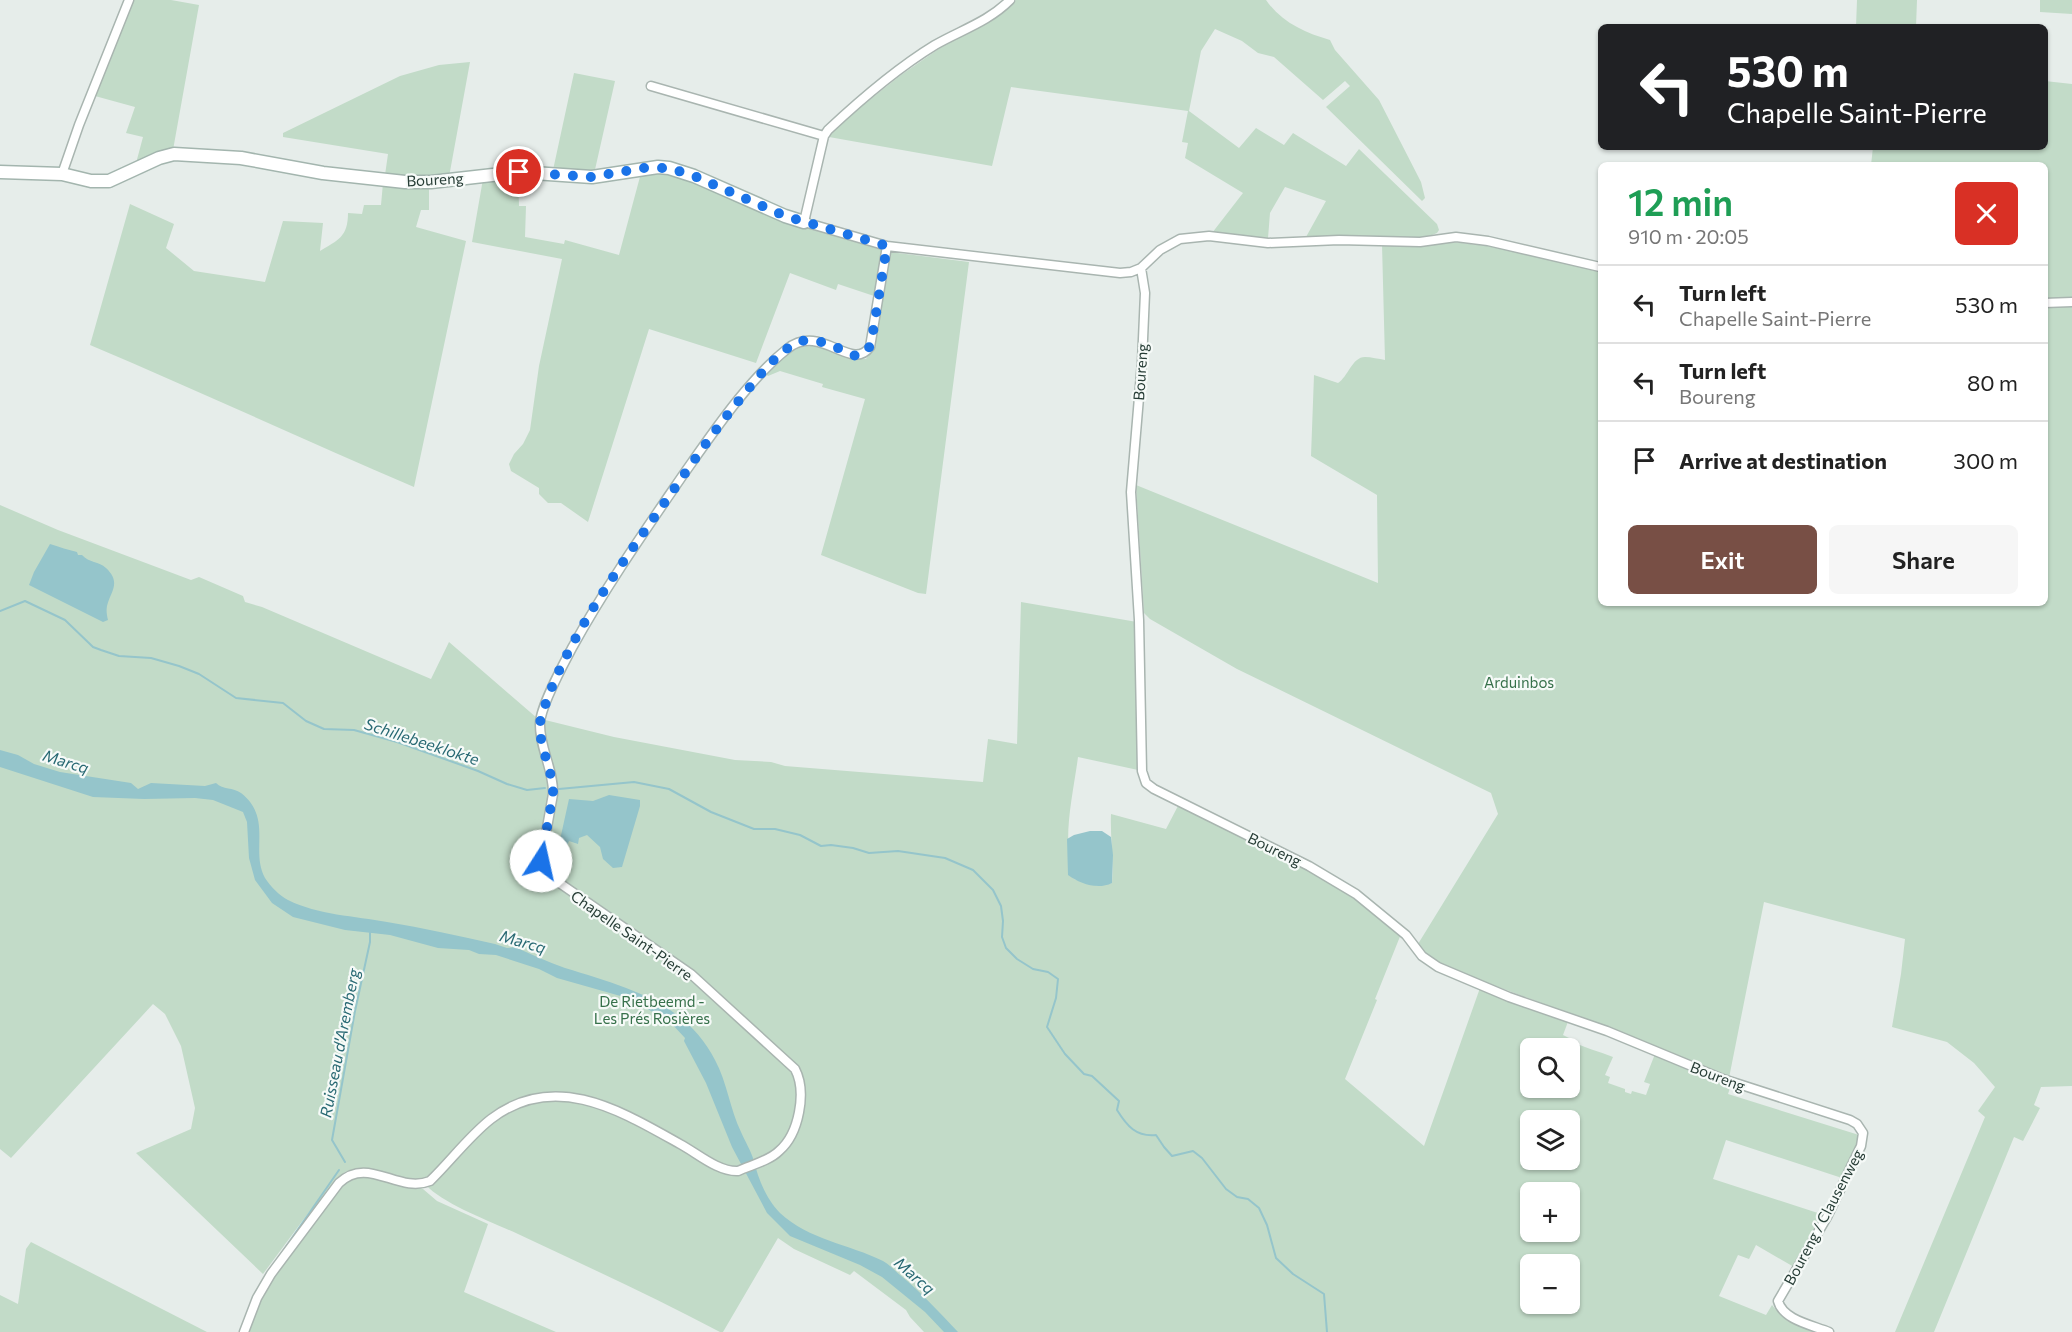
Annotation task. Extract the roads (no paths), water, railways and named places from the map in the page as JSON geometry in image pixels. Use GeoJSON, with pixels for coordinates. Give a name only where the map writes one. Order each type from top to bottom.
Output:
{"type":"FeatureCollection","features":[{"type":"Feature","properties":{"kind":"street"},"geometry":{"type":"LineString","coordinates":[[62,174],[129,0]]}},
{"type":"Feature","properties":{"kind":"street"},"geometry":{"type":"LineString","coordinates":[[804,222],[824,136],[836,122],[921,55],[950,37],[984,21],[1010,0]]}},
{"type":"Feature","properties":{"kind":"street"},"geometry":{"type":"LineString","coordinates":[[651,86],[824,136]]}},
{"type":"Feature","properties":{"kind":"street","name":"Boureng"},"geometry":{"type":"LineString","coordinates":[[0,172],[62,174],[91,181],[109,181],[159,158],[174,154],[241,158],[323,173],[405,182],[431,182],[519,172],[592,177],[658,167],[694,176],[785,216],[887,246],[1120,273],[1140,268],[1145,293],[1142,362],[1131,492],[1140,620],[1142,771],[1146,783],[1309,866],[1356,894],[1406,935],[1422,956],[1438,968],[1509,997],[1608,1031],[1723,1079],[1850,1120],[1857,1124],[1863,1133]]}},
{"type":"Feature","properties":{"kind":"street"},"geometry":{"type":"LineString","coordinates":[[1140,268],[1170,244],[1194,236],[1268,243],[1339,240],[1420,242],[1456,237],[1488,241],[1598,267]]}},
{"type":"Feature","properties":{"kind":"street","name":"Chapelle Saint-Pierre"},"geometry":{"type":"LineString","coordinates":[[244,1332],[257,1298],[271,1274],[346,1175],[359,1172],[423,1184],[430,1181],[490,1120],[511,1106],[549,1096],[561,1095],[585,1099],[644,1125],[729,1170],[738,1171],[765,1159],[778,1152],[789,1140],[801,1096],[801,1083],[795,1069],[691,974],[545,873],[541,861],[554,783],[541,736],[540,722],[556,678],[606,589],[702,449],[753,383],[786,350],[800,342],[818,341],[856,356],[863,354],[870,347],[887,246]]}},
{"type":"Feature","properties":{"kind":"street"},"geometry":{"type":"LineString","coordinates":[[2048,303],[2072,302]]}},
{"type":"Feature","properties":{"kind":"street","name":"Boureng / Clausenweg"},"geometry":{"type":"LineString","coordinates":[[1828,1332],[1787,1315],[1778,1301],[1832,1207],[1861,1146],[1863,1133]]}},
{"type":"Feature","properties":{"kind":"water"},"geometry":{"type":"Polygon","coordinates":[[[50,544],[77,552],[78,555],[103,566],[111,573],[114,587],[107,606],[108,620],[103,622],[29,585],[50,544]]]}},
{"type":"Feature","properties":{"kind":"water"},"geometry":{"type":"Polygon","coordinates":[[[0,750],[60,772],[131,783],[138,789],[151,783],[205,786],[216,783],[238,791],[251,803],[256,813],[259,824],[259,857],[265,878],[275,891],[288,900],[324,912],[428,929],[507,948],[515,947],[559,966],[630,989],[670,1010],[687,1023],[715,1060],[723,1077],[737,1123],[753,1157],[767,1196],[775,1208],[791,1222],[816,1236],[870,1255],[885,1263],[923,1295],[958,1332],[944,1332],[925,1312],[882,1277],[860,1265],[790,1236],[767,1213],[732,1147],[706,1083],[684,1041],[685,1038],[671,1023],[631,999],[557,978],[539,969],[496,955],[438,948],[390,935],[345,930],[293,917],[272,903],[255,880],[249,858],[247,822],[243,812],[213,800],[195,798],[93,797],[0,767],[0,750]]]}},
{"type":"Feature","properties":{"kind":"water"},"geometry":{"type":"Polygon","coordinates":[[[609,795],[640,800],[622,867],[613,868],[603,859],[600,847],[587,835],[579,838],[578,844],[569,841],[565,850],[558,849],[569,799],[593,801],[609,795]]]}},
{"type":"Feature","properties":{"kind":"water"},"geometry":{"type":"Polygon","coordinates":[[[1090,831],[1102,831],[1111,837],[1112,883],[1107,885],[1089,885],[1068,875],[1067,839],[1090,831]]]}},
{"type":"Feature","properties":{"kind":"waterway","name":"Schillebeeklokte"},"geometry":{"type":"LineString","coordinates":[[0,611],[25,601],[65,620],[93,647],[101,650],[119,656],[151,658],[179,666],[199,674],[236,698],[283,703],[306,721],[324,729],[354,730],[397,742],[478,771],[507,784],[527,790],[545,788]]}},
{"type":"Feature","properties":{"kind":"waterway","name":"Schillebeeklokte"},"geometry":{"type":"LineString","coordinates":[[559,789],[634,782],[669,789],[711,812],[754,829],[775,829],[800,835],[821,846],[853,848],[869,853],[898,851],[945,858],[973,870],[993,890],[1001,906],[1002,937],[1006,948],[1017,959],[1033,969],[1048,972],[1058,979],[1056,998],[1047,1027],[1065,1054],[1084,1074],[1092,1076],[1119,1101],[1117,1110],[1133,1129],[1143,1134],[1156,1135],[1172,1156],[1193,1151],[1202,1158],[1226,1189],[1237,1197],[1248,1199],[1259,1208],[1267,1225],[1276,1258],[1293,1274],[1324,1294],[1327,1332]]}},
{"type":"Feature","properties":{"kind":"waterway","name":"Ruisseau d'Aremberg"},"geometry":{"type":"LineString","coordinates":[[345,1162],[332,1140],[370,933]]}},
{"type":"Feature","properties":{"kind":"waterway","name":"Ruisseau d'Aremberg"},"geometry":{"type":"LineString","coordinates":[[283,1251],[339,1170]]}},
{"type":"Feature","properties":{"kind":"park label","name":"Arduinbos"},"geometry":{"type":"Point","coordinates":[1519,682]}},
{"type":"Feature","properties":{"kind":"park label","name":"De Rietbeemd - Les Prés Rosières"},"geometry":{"type":"Point","coordinates":[652,1010]}},
{"type":"Feature","properties":{"kind":"water label","name":"Marcq"},"geometry":{"type":"Point","coordinates":[66,761]}},
{"type":"Feature","properties":{"kind":"water label","name":"Marcq"},"geometry":{"type":"Point","coordinates":[523,941]}},
{"type":"Feature","properties":{"kind":"water label","name":"Marcq"},"geometry":{"type":"Point","coordinates":[915,1275]}}]}
